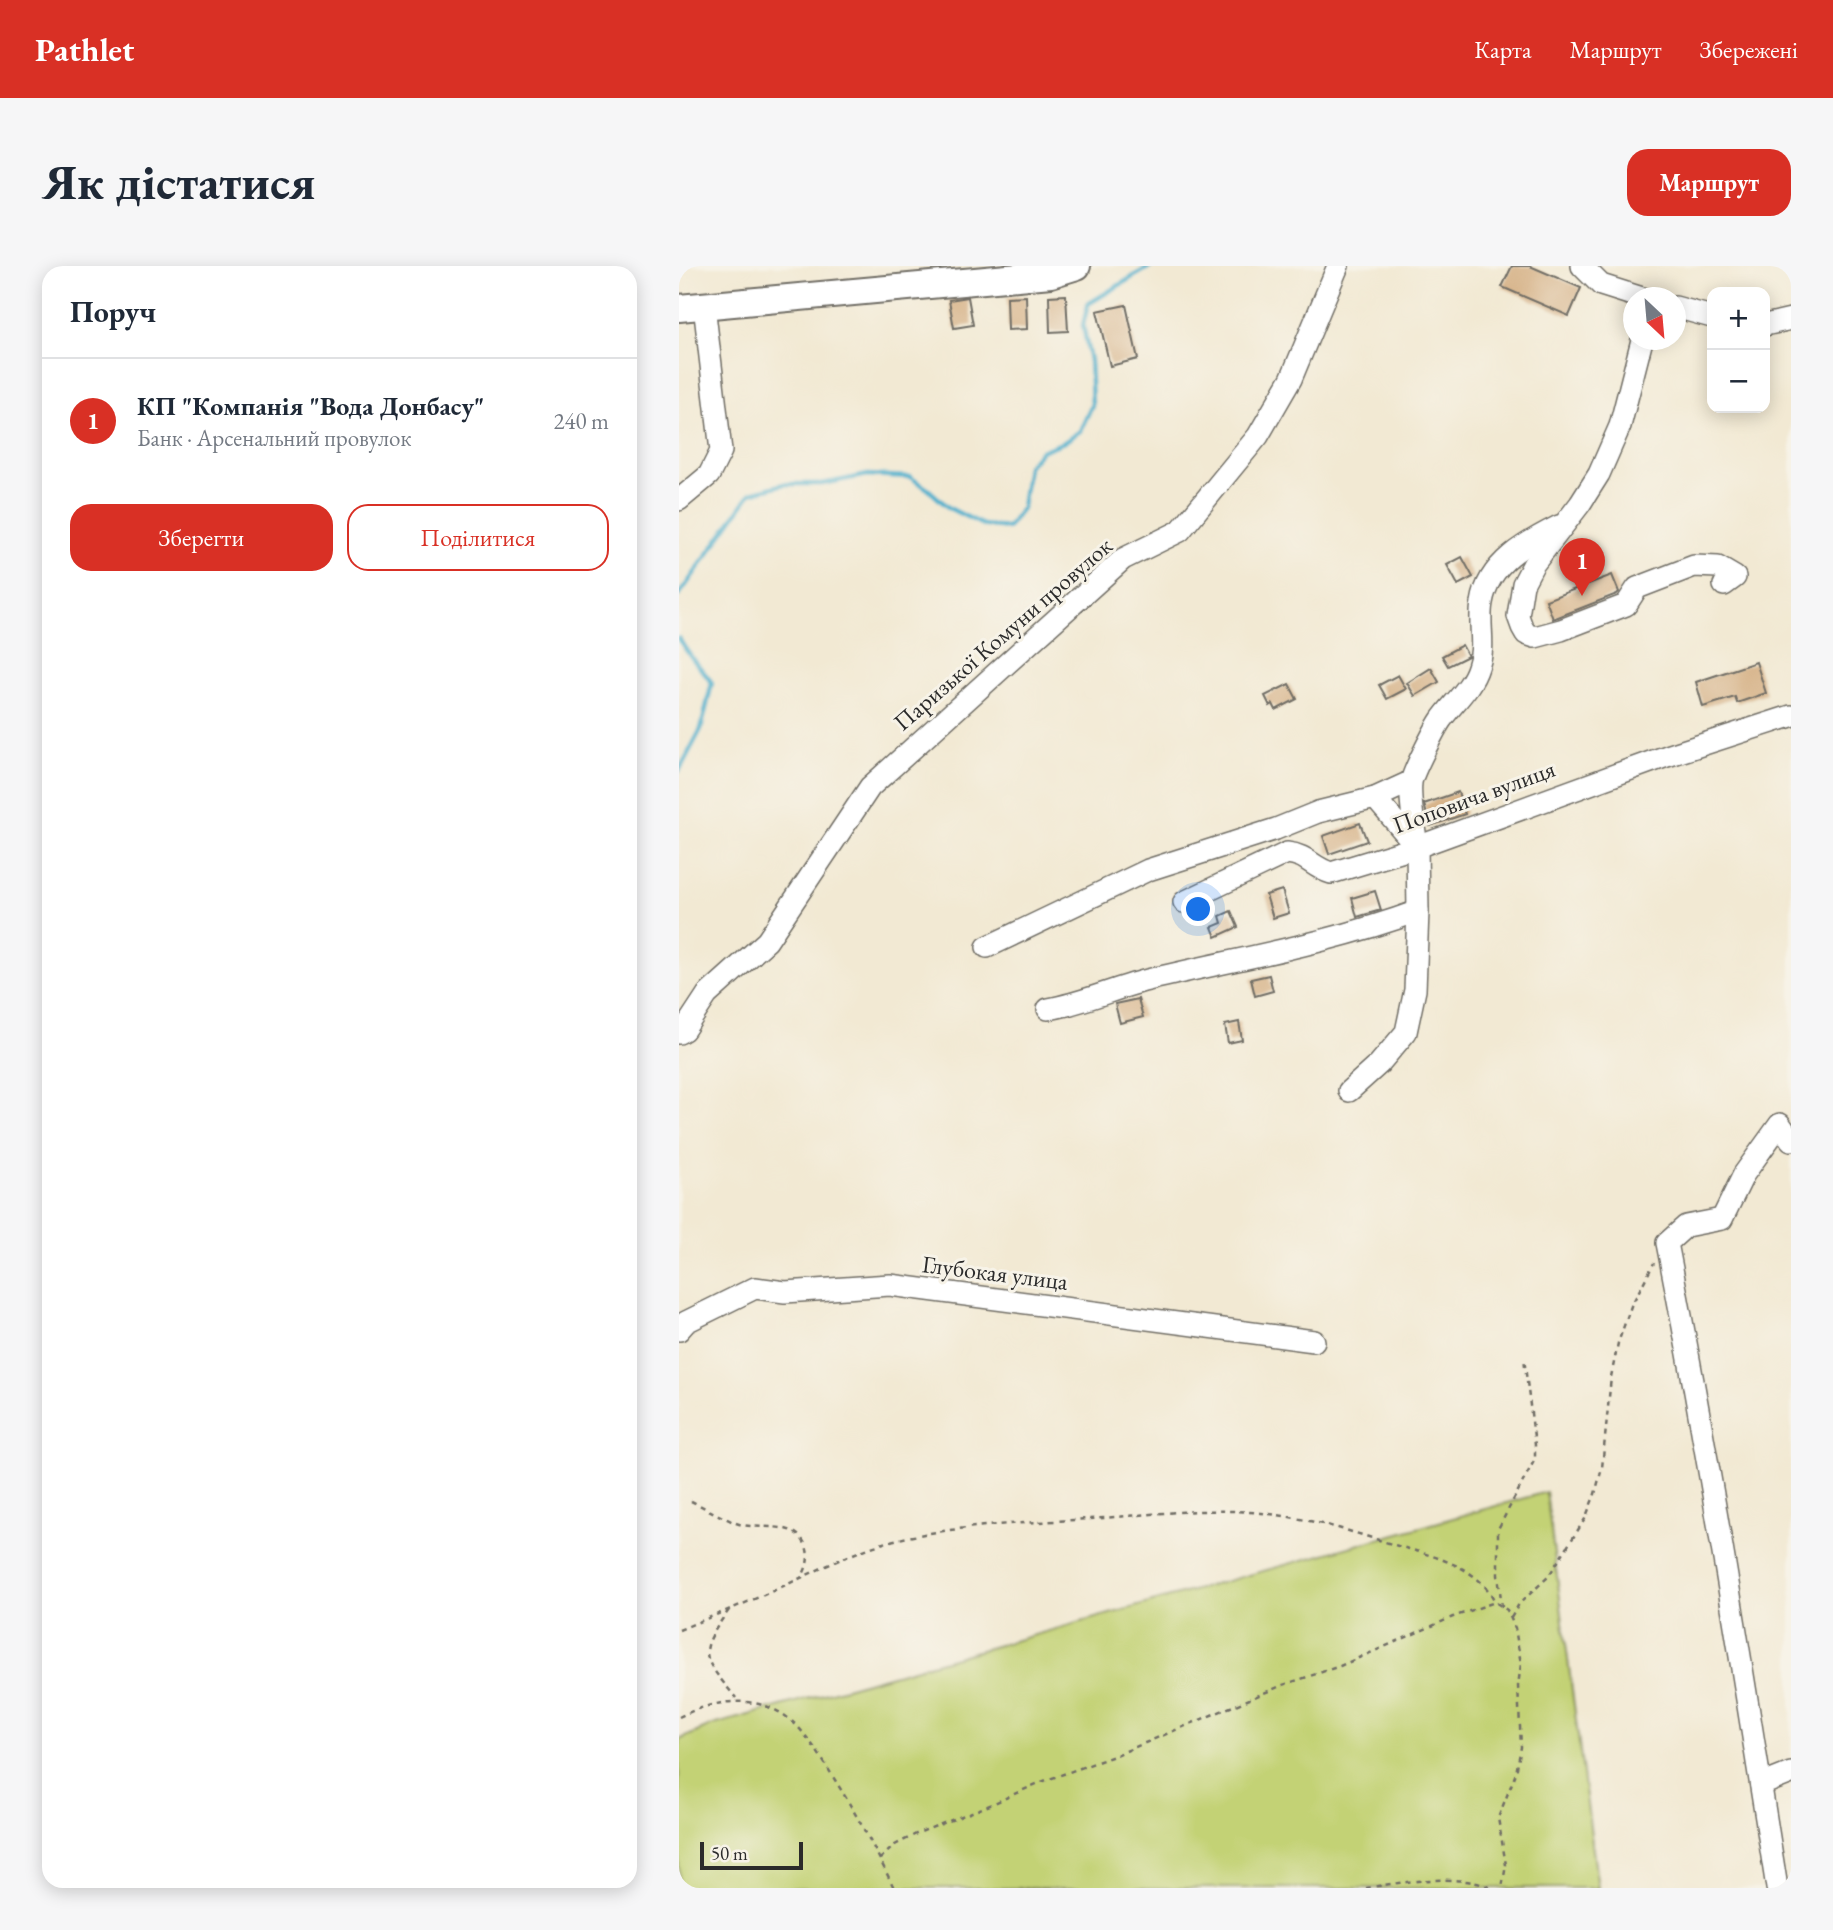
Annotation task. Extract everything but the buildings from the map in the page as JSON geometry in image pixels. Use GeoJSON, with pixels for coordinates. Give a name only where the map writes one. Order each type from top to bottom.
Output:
{"type":"FeatureCollection","features":[{"type":"Feature","properties":{"kind":"main road"},"geometry":{"type":"LineString","coordinates":[[692,307],[1051,274],[1077,266]]}},
{"type":"Feature","properties":{"kind":"street","name":"Паризької Комуни провулок"},"geometry":{"type":"LineString","coordinates":[[679,1033],[684,1030],[706,995],[767,941],[870,787],[1123,559],[1180,531],[1258,436],[1291,379],[1338,266]]}},
{"type":"Feature","properties":{"kind":"street"},"geometry":{"type":"LineString","coordinates":[[1582,266],[1601,285],[1623,292]]}},
{"type":"Feature","properties":{"kind":"street"},"geometry":{"type":"LineString","coordinates":[[679,500],[709,475],[721,452],[692,307]]}},
{"type":"Feature","properties":{"kind":"street"},"geometry":{"type":"LineString","coordinates":[[1686,310],[1707,316]]}},
{"type":"Feature","properties":{"kind":"street"},"geometry":{"type":"LineString","coordinates":[[1770,324],[1791,320]]}},
{"type":"Feature","properties":{"kind":"street"},"geometry":{"type":"LineString","coordinates":[[1639,350],[1620,426],[1599,474],[1580,505],[1533,565],[1523,584],[1518,616],[1527,634],[1535,637],[1626,605],[1637,588],[1694,566],[1718,567],[1734,577],[1724,585]]}},
{"type":"Feature","properties":{"kind":"street"},"geometry":{"type":"LineString","coordinates":[[1349,1091],[1379,1064],[1406,1032],[1415,990],[1417,847],[1411,782],[1439,723],[1470,684],[1478,669],[1482,654],[1482,603],[1496,570],[1524,544],[1564,523]]}},
{"type":"Feature","properties":{"kind":"street","name":"Поповича вулиця"},"geometry":{"type":"LineString","coordinates":[[1184,902],[1287,853],[1301,854],[1317,869],[1331,873],[1417,847],[1667,756],[1791,716]]}},
{"type":"Feature","properties":{"kind":"street"},"geometry":{"type":"LineString","coordinates":[[987,947],[1148,870],[1276,829],[1318,811],[1375,798],[1411,782]]}},
{"type":"Feature","properties":{"kind":"street"},"geometry":{"type":"LineString","coordinates":[[1375,798],[1417,847]]}},
{"type":"Feature","properties":{"kind":"street"},"geometry":{"type":"LineString","coordinates":[[1048,1009],[1069,1005],[1124,985],[1349,934],[1418,911]]}},
{"type":"Feature","properties":{"kind":"street"},"geometry":{"type":"LineString","coordinates":[[1777,1888],[1699,1406],[1667,1243],[1686,1226],[1722,1219],[1744,1174],[1780,1124],[1791,1139]]}},
{"type":"Feature","properties":{"kind":"street","name":"Глубокая улица"},"geometry":{"type":"LineString","coordinates":[[679,1330],[686,1322],[755,1288],[785,1292],[890,1285],[1314,1340]]}},
{"type":"Feature","properties":{"kind":"street"},"geometry":{"type":"LineString","coordinates":[[1761,1785],[1791,1773]]}},
{"type":"Feature","properties":{"kind":"path"},"geometry":{"type":"LineString","coordinates":[[1511,1618],[1519,1604],[1548,1577],[1585,1519],[1602,1468],[1611,1377],[1618,1343],[1631,1306],[1667,1243]]}},
{"type":"Feature","properties":{"kind":"path"},"geometry":{"type":"LineString","coordinates":[[1502,1607],[1498,1575],[1498,1529],[1535,1460],[1524,1358]]}},
{"type":"Feature","properties":{"kind":"path"},"geometry":{"type":"LineString","coordinates":[[691,1501],[737,1523],[764,1528],[788,1528],[798,1535],[805,1545],[808,1557],[807,1569],[801,1578]]}},
{"type":"Feature","properties":{"kind":"path"},"geometry":{"type":"LineString","coordinates":[[679,1630],[870,1547],[941,1531],[1135,1515],[1230,1511],[1311,1521],[1425,1553],[1475,1576],[1490,1591],[1495,1602],[1507,1610],[1515,1628],[1521,1664],[1518,1686],[1521,1748],[1516,1773],[1498,1818],[1506,1865],[1502,1888]]}},
{"type":"Feature","properties":{"kind":"path"},"geometry":{"type":"LineString","coordinates":[[880,1859],[895,1845],[918,1833],[1041,1782],[1114,1756],[1283,1685],[1340,1666],[1453,1616],[1495,1602]]}},
{"type":"Feature","properties":{"kind":"path"},"geometry":{"type":"LineString","coordinates":[[729,1610],[709,1640],[706,1653],[708,1664],[737,1700]]}},
{"type":"Feature","properties":{"kind":"path"},"geometry":{"type":"LineString","coordinates":[[679,1717],[694,1710],[737,1700],[755,1702],[780,1713],[797,1726],[846,1797],[894,1888]]}},
{"type":"Feature","properties":{"kind":"path"},"geometry":{"type":"LineString","coordinates":[[1366,1888],[1461,1881],[1492,1888]]}},
{"type":"Feature","properties":{"kind":"green space"},"geometry":{"type":"Polygon","coordinates":[[[1546,1492],[1598,1888],[679,1888],[679,1740],[713,1725],[1546,1492]]]}},
{"type":"Feature","properties":{"kind":"waterway"},"geometry":{"type":"LineString","coordinates":[[679,595],[751,493],[784,484],[822,484],[868,475],[910,477],[949,508],[983,525],[1008,528],[1022,508],[1028,466],[1041,451],[1064,442],[1080,431],[1092,405],[1090,361],[1083,325],[1088,304],[1151,266]]}},
{"type":"Feature","properties":{"kind":"waterway"},"geometry":{"type":"LineString","coordinates":[[679,638],[712,683],[701,729],[679,771]]}},
{"type":"Feature","properties":{"kind":"place","name":"КП \"Компанія \"Вода Донбасу\""},"geometry":{"type":"Point","coordinates":[1582,596]}}]}
